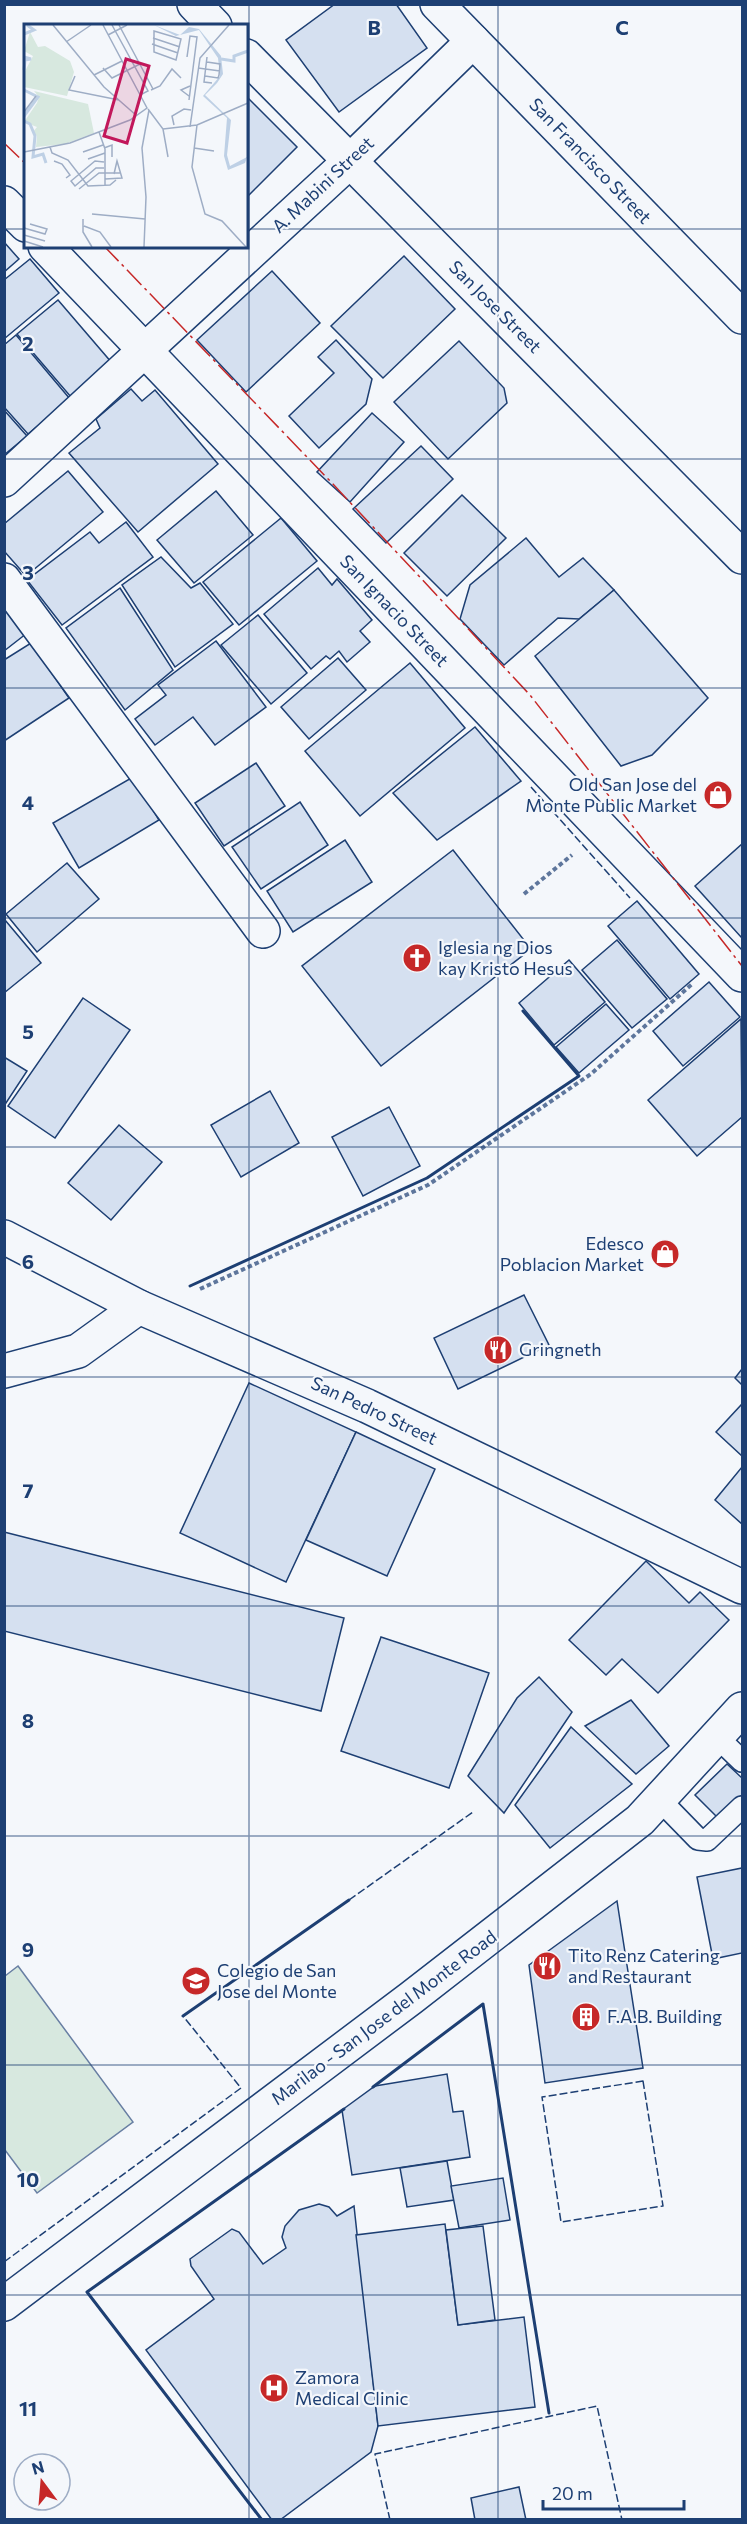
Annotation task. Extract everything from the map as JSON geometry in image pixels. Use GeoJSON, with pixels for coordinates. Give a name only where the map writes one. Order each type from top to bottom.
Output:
{"type":"FeatureCollection","features":[{"type":"Feature","properties":{"kind":"main road"},"geometry":{"type":"LineString","coordinates":[[194,4],[213,24]]}},
{"type":"Feature","properties":{"kind":"main road","name":"San Francisco Street"},"geometry":{"type":"LineString","coordinates":[[437,4],[742,317]]}},
{"type":"Feature","properties":{"kind":"main road","name":"A. Mabini Street"},"geometry":{"type":"LineString","coordinates":[[4,480],[146,351],[473,41]]}},
{"type":"Feature","properties":{"kind":"main road","name":"San Jose Street"},"geometry":{"type":"LineString","coordinates":[[248,58],[742,557]]}},
{"type":"Feature","properties":{"kind":"main road"},"geometry":{"type":"LineString","coordinates":[[4,203],[24,223]]}},
{"type":"Feature","properties":{"kind":"main road","name":"San Ignacio Street"},"geometry":{"type":"LineString","coordinates":[[47,248],[737,969]]}},
{"type":"Feature","properties":{"kind":"main road"},"geometry":{"type":"LineString","coordinates":[[4,580],[263,931]]}},
{"type":"Feature","properties":{"kind":"main road","name":"San Pedro Street"},"geometry":{"type":"LineString","coordinates":[[4,1237],[144,1309],[367,1406],[742,1587]]}},
{"type":"Feature","properties":{"kind":"main road"},"geometry":{"type":"LineString","coordinates":[[4,1371],[78,1351],[144,1309]]}},
{"type":"Feature","properties":{"kind":"main road","name":"Marilao - San Jose del Monte Road"},"geometry":{"type":"LineString","coordinates":[[4,2304],[481,1945],[640,1820],[742,1709]]}},
{"type":"Feature","properties":{"kind":"lane"},"geometry":{"type":"LineString","coordinates":[[717,1737],[742,1761]]}},
{"type":"Feature","properties":{"kind":"lane"},"geometry":{"type":"LineString","coordinates":[[659,1799],[698,1839],[706,1840],[742,1807]]}},
{"type":"Feature","properties":{"kind":"path"},"geometry":{"type":"LineString","coordinates":[[524,894],[603,829]]}},
{"type":"Feature","properties":{"kind":"path"},"geometry":{"type":"LineString","coordinates":[[144,1309],[428,1185],[591,1074],[737,969]]}},
{"type":"Feature","properties":{"kind":"shaded area"},"geometry":{"type":"Polygon","coordinates":[[[18,1966],[133,2122],[37,2193],[5,2150],[5,1976],[18,1966]]]}},
{"type":"Feature","properties":{"kind":"building"},"geometry":{"type":"Polygon","coordinates":[[[335,4],[396,4],[427,48],[339,112],[286,40],[335,4]]]}},
{"type":"Feature","properties":{"kind":"building"},"geometry":{"type":"Polygon","coordinates":[[[248,98],[297,147],[248,196],[248,98]]]}},
{"type":"Feature","properties":{"kind":"building"},"geometry":{"type":"Polygon","coordinates":[[[4,242],[19,259],[4,272],[4,242]]]}},
{"type":"Feature","properties":{"kind":"building"},"geometry":{"type":"Polygon","coordinates":[[[404,256],[455,309],[383,378],[331,326],[404,256]]]}},
{"type":"Feature","properties":{"kind":"building"},"geometry":{"type":"Polygon","coordinates":[[[30,259],[59,293],[4,339],[4,280],[30,259]]]}},
{"type":"Feature","properties":{"kind":"building"},"geometry":{"type":"Polygon","coordinates":[[[272,271],[320,323],[246,392],[197,340],[272,271]]]}},
{"type":"Feature","properties":{"kind":"building"},"geometry":{"type":"Polygon","coordinates":[[[58,300],[112,363],[71,397],[17,334],[58,300]]]}},
{"type":"Feature","properties":{"kind":"building"},"geometry":{"type":"Polygon","coordinates":[[[16,335],[70,399],[28,434],[4,407],[4,345],[16,335]]]}},
{"type":"Feature","properties":{"kind":"building"},"geometry":{"type":"Polygon","coordinates":[[[336,340],[372,379],[366,404],[319,448],[289,416],[334,373],[318,357],[336,340]]]}},
{"type":"Feature","properties":{"kind":"building"},"geometry":{"type":"Polygon","coordinates":[[[459,341],[504,388],[507,403],[448,459],[394,402],[459,341]]]}},
{"type":"Feature","properties":{"kind":"building"},"geometry":{"type":"Polygon","coordinates":[[[131,389],[142,401],[155,390],[218,464],[138,532],[69,453],[100,428],[96,419],[131,389]]]}},
{"type":"Feature","properties":{"kind":"building"},"geometry":{"type":"Polygon","coordinates":[[[4,410],[27,436],[4,455],[4,410]]]}},
{"type":"Feature","properties":{"kind":"building"},"geometry":{"type":"Polygon","coordinates":[[[372,413],[404,442],[350,502],[317,472],[372,413]]]}},
{"type":"Feature","properties":{"kind":"building"},"geometry":{"type":"Polygon","coordinates":[[[421,446],[453,479],[386,543],[353,509],[421,446]]]}},
{"type":"Feature","properties":{"kind":"building"},"geometry":{"type":"Polygon","coordinates":[[[68,471],[103,512],[26,576],[4,551],[4,524],[68,471]]]}},
{"type":"Feature","properties":{"kind":"building"},"geometry":{"type":"Polygon","coordinates":[[[216,491],[253,535],[194,583],[157,540],[216,491]]]}},
{"type":"Feature","properties":{"kind":"building"},"geometry":{"type":"Polygon","coordinates":[[[462,495],[506,538],[447,596],[404,553],[462,495]]]}},
{"type":"Feature","properties":{"kind":"building"},"geometry":{"type":"Polygon","coordinates":[[[281,518],[317,561],[239,625],[203,582],[281,518]]]}},
{"type":"Feature","properties":{"kind":"building"},"geometry":{"type":"Polygon","coordinates":[[[126,522],[153,557],[62,625],[27,580],[90,532],[99,543],[126,522]]]}},
{"type":"Feature","properties":{"kind":"building"},"geometry":{"type":"Polygon","coordinates":[[[526,538],[559,577],[583,558],[614,590],[579,619],[558,618],[504,665],[460,619],[470,585],[526,538]]]}},
{"type":"Feature","properties":{"kind":"building"},"geometry":{"type":"Polygon","coordinates":[[[161,557],[191,588],[200,583],[233,624],[175,667],[122,585],[161,557]]]}},
{"type":"Feature","properties":{"kind":"building"},"geometry":{"type":"Polygon","coordinates":[[[318,568],[332,585],[337,579],[372,620],[360,631],[370,642],[347,662],[339,651],[330,659],[326,656],[311,669],[264,614],[318,568]]]}},
{"type":"Feature","properties":{"kind":"building"},"geometry":{"type":"Polygon","coordinates":[[[120,588],[173,670],[125,710],[66,628],[120,588]]]}},
{"type":"Feature","properties":{"kind":"building"},"geometry":{"type":"Polygon","coordinates":[[[614,590],[708,698],[652,755],[621,766],[535,656],[614,590]]]}},
{"type":"Feature","properties":{"kind":"building"},"geometry":{"type":"Polygon","coordinates":[[[4,597],[31,630],[4,651],[4,597]]]}},
{"type":"Feature","properties":{"kind":"building"},"geometry":{"type":"Polygon","coordinates":[[[258,615],[307,673],[271,704],[221,645],[258,615]]]}},
{"type":"Feature","properties":{"kind":"building"},"geometry":{"type":"Polygon","coordinates":[[[216,641],[266,707],[215,745],[193,717],[155,745],[135,719],[166,695],[158,685],[216,641]]]}},
{"type":"Feature","properties":{"kind":"building"},"geometry":{"type":"Polygon","coordinates":[[[31,643],[69,698],[4,741],[4,660],[31,643]]]}},
{"type":"Feature","properties":{"kind":"building"},"geometry":{"type":"Polygon","coordinates":[[[338,658],[366,690],[309,739],[281,707],[338,658]]]}},
{"type":"Feature","properties":{"kind":"building"},"geometry":{"type":"Polygon","coordinates":[[[410,663],[465,728],[360,816],[305,751],[410,663]]]}},
{"type":"Feature","properties":{"kind":"building"},"geometry":{"type":"Polygon","coordinates":[[[475,727],[521,781],[437,840],[393,793],[475,727]]]}},
{"type":"Feature","properties":{"kind":"building"},"geometry":{"type":"Polygon","coordinates":[[[256,763],[285,806],[224,846],[195,803],[256,763]]]}},
{"type":"Feature","properties":{"kind":"building"},"geometry":{"type":"Polygon","coordinates":[[[133,777],[159,820],[79,868],[53,823],[133,777]]]}},
{"type":"Feature","properties":{"kind":"building"},"geometry":{"type":"Polygon","coordinates":[[[300,802],[328,845],[261,889],[232,847],[300,802]]]}},
{"type":"Feature","properties":{"kind":"building"},"geometry":{"type":"Polygon","coordinates":[[[345,840],[372,882],[293,932],[267,891],[345,840]]]}},
{"type":"Feature","properties":{"kind":"building"},"geometry":{"type":"Polygon","coordinates":[[[742,844],[742,935],[741,937],[695,886],[742,844]]]}},
{"type":"Feature","properties":{"kind":"building","name":"Iglesia ng Dios kay Kristo Hesus"},"geometry":{"type":"Polygon","coordinates":[[[453,850],[531,949],[381,1066],[302,966],[453,850]]]}},
{"type":"Feature","properties":{"kind":"building"},"geometry":{"type":"Polygon","coordinates":[[[67,863],[99,899],[37,952],[6,914],[67,863]]]}},
{"type":"Feature","properties":{"kind":"building"},"geometry":{"type":"Polygon","coordinates":[[[637,901],[699,974],[670,999],[608,926],[637,901]]]}},
{"type":"Feature","properties":{"kind":"building"},"geometry":{"type":"Polygon","coordinates":[[[4,920],[41,963],[4,993],[4,920]]]}},
{"type":"Feature","properties":{"kind":"building"},"geometry":{"type":"Polygon","coordinates":[[[617,940],[667,999],[632,1028],[582,970],[617,940]]]}},
{"type":"Feature","properties":{"kind":"building"},"geometry":{"type":"Polygon","coordinates":[[[569,960],[605,1002],[554,1045],[519,1003],[569,960]]]}},
{"type":"Feature","properties":{"kind":"building"},"geometry":{"type":"Polygon","coordinates":[[[709,982],[740,1017],[683,1066],[653,1031],[709,982]]]}},
{"type":"Feature","properties":{"kind":"building"},"geometry":{"type":"Polygon","coordinates":[[[83,998],[130,1030],[55,1138],[8,1106],[83,998]]]}},
{"type":"Feature","properties":{"kind":"building"},"geometry":{"type":"Polygon","coordinates":[[[606,1004],[629,1030],[579,1073],[556,1047],[606,1004]]]}},
{"type":"Feature","properties":{"kind":"building"},"geometry":{"type":"Polygon","coordinates":[[[741,1019],[742,1117],[697,1156],[648,1100],[741,1019]]]}},
{"type":"Feature","properties":{"kind":"building"},"geometry":{"type":"Polygon","coordinates":[[[4,1057],[27,1071],[4,1106],[4,1057]]]}},
{"type":"Feature","properties":{"kind":"building"},"geometry":{"type":"Polygon","coordinates":[[[270,1091],[299,1143],[241,1177],[211,1125],[270,1091]]]}},
{"type":"Feature","properties":{"kind":"building"},"geometry":{"type":"Polygon","coordinates":[[[389,1107],[420,1166],[363,1196],[332,1137],[389,1107]]]}},
{"type":"Feature","properties":{"kind":"building"},"geometry":{"type":"Polygon","coordinates":[[[119,1125],[162,1162],[111,1220],[68,1183],[119,1125]]]}},
{"type":"Feature","properties":{"kind":"building"},"geometry":{"type":"Polygon","coordinates":[[[524,1295],[549,1345],[458,1389],[434,1338],[524,1295]]]}},
{"type":"Feature","properties":{"kind":"building"},"geometry":{"type":"Polygon","coordinates":[[[742,1369],[742,1385],[735,1378],[742,1369]]]}},
{"type":"Feature","properties":{"kind":"building"},"geometry":{"type":"Polygon","coordinates":[[[249,1383],[356,1432],[286,1582],[180,1533],[249,1383]]]}},
{"type":"Feature","properties":{"kind":"building"},"geometry":{"type":"Polygon","coordinates":[[[742,1404],[742,1456],[716,1432],[742,1404]]]}},
{"type":"Feature","properties":{"kind":"building"},"geometry":{"type":"Polygon","coordinates":[[[356,1432],[435,1469],[387,1576],[306,1540],[356,1432]]]}},
{"type":"Feature","properties":{"kind":"building"},"geometry":{"type":"Polygon","coordinates":[[[742,1467],[742,1524],[715,1500],[742,1467]]]}},
{"type":"Feature","properties":{"kind":"building"},"geometry":{"type":"Polygon","coordinates":[[[4,1532],[344,1618],[321,1711],[4,1631],[4,1532]]]}},
{"type":"Feature","properties":{"kind":"building"},"geometry":{"type":"Polygon","coordinates":[[[646,1561],[689,1603],[700,1592],[729,1620],[658,1693],[622,1659],[606,1675],[569,1640],[646,1561]]]}},
{"type":"Feature","properties":{"kind":"building"},"geometry":{"type":"Polygon","coordinates":[[[381,1637],[489,1673],[449,1788],[341,1751],[381,1637]]]}},
{"type":"Feature","properties":{"kind":"building"},"geometry":{"type":"Polygon","coordinates":[[[539,1677],[572,1712],[504,1813],[468,1776],[517,1698],[539,1677]]]}},
{"type":"Feature","properties":{"kind":"building"},"geometry":{"type":"Polygon","coordinates":[[[631,1700],[669,1746],[636,1774],[585,1726],[631,1700]]]}},
{"type":"Feature","properties":{"kind":"building"},"geometry":{"type":"Polygon","coordinates":[[[571,1727],[632,1784],[550,1848],[515,1805],[571,1727]]]}},
{"type":"Feature","properties":{"kind":"building"},"geometry":{"type":"Polygon","coordinates":[[[727,1764],[742,1778],[742,1795],[719,1819],[695,1795],[727,1764]]]}},
{"type":"Feature","properties":{"kind":"building"},"geometry":{"type":"Polygon","coordinates":[[[742,1868],[742,1953],[713,1959],[697,1877],[742,1868]]]}},
{"type":"Feature","properties":{"kind":"building","name":"F.A.B. Building"},"geometry":{"type":"Polygon","coordinates":[[[617,1901],[643,2068],[545,2083],[529,1965],[617,1901]]]}},
{"type":"Feature","properties":{"kind":"building"},"geometry":{"type":"Polygon","coordinates":[[[447,2074],[453,2112],[463,2111],[470,2157],[352,2175],[342,2110],[375,2086],[447,2074]]]}},
{"type":"Feature","properties":{"kind":"building"},"geometry":{"type":"Polygon","coordinates":[[[447,2161],[454,2200],[407,2207],[400,2168],[447,2161]]]}},
{"type":"Feature","properties":{"kind":"building"},"geometry":{"type":"Polygon","coordinates":[[[503,2178],[510,2220],[459,2228],[451,2186],[503,2178]]]}},
{"type":"Feature","properties":{"kind":"building","name":"Zamora Medical Clinic"},"geometry":{"type":"Polygon","coordinates":[[[319,2204],[329,2207],[337,2216],[354,2206],[378,2426],[371,2452],[280,2520],[272,2520],[146,2350],[214,2299],[191,2266],[190,2259],[232,2229],[239,2232],[263,2264],[286,2248],[282,2237],[285,2226],[299,2210],[319,2204]]]}},
{"type":"Feature","properties":{"kind":"building"},"geometry":{"type":"Polygon","coordinates":[[[445,2224],[458,2325],[524,2317],[535,2407],[378,2426],[356,2235],[445,2224]]]}},
{"type":"Feature","properties":{"kind":"building"},"geometry":{"type":"Polygon","coordinates":[[[483,2226],[495,2320],[458,2325],[446,2230],[483,2226]]]}},
{"type":"Feature","properties":{"kind":"building"},"geometry":{"type":"Polygon","coordinates":[[[519,2487],[526,2520],[475,2520],[471,2498],[519,2487]]]}},
{"type":"Feature","properties":{"kind":"fence"},"geometry":{"type":"LineString","coordinates":[[531,787],[630,898]]}},
{"type":"Feature","properties":{"kind":"fence"},"geometry":{"type":"LineString","coordinates":[[349,1900],[473,1812]]}},
{"type":"Feature","properties":{"kind":"fence"},"geometry":{"type":"LineString","coordinates":[[4,2262],[241,2088],[183,2016]]}},
{"type":"Feature","properties":{"kind":"fence"},"geometry":{"type":"LineString","coordinates":[[643,2081],[663,2206],[561,2222],[542,2097],[643,2081]]}},
{"type":"Feature","properties":{"kind":"fence"},"geometry":{"type":"LineString","coordinates":[[390,2520],[375,2454],[597,2406],[622,2520]]}},
{"type":"Feature","properties":{"kind":"wall"},"geometry":{"type":"LineString","coordinates":[[190,1286],[427,1178],[579,1076],[523,1011]]}},
{"type":"Feature","properties":{"kind":"wall"},"geometry":{"type":"LineString","coordinates":[[183,2016],[349,1900]]}},
{"type":"Feature","properties":{"kind":"wall"},"geometry":{"type":"LineString","coordinates":[[373,2087],[483,2004],[549,2413]]}},
{"type":"Feature","properties":{"kind":"wall"},"geometry":{"type":"LineString","coordinates":[[262,2520],[87,2292],[344,2109]]}},
{"type":"Feature","properties":{"kind":"power"},"geometry":{"type":"LineString","coordinates":[[4,143],[24,162]]}},
{"type":"Feature","properties":{"kind":"power"},"geometry":{"type":"LineString","coordinates":[[106,248],[331,482],[530,695],[742,966]]}},
{"type":"Feature","properties":{"kind":"place","name":"Old San Jose del Monte Public Market"},"geometry":{"type":"Point","coordinates":[718,795]}},
{"type":"Feature","properties":{"kind":"place","name":"Iglesia ng Dios kay Kristo Hesus"},"geometry":{"type":"Point","coordinates":[417,958]}},
{"type":"Feature","properties":{"kind":"place","name":"Edesco Poblacion Market"},"geometry":{"type":"Point","coordinates":[665,1254]}},
{"type":"Feature","properties":{"kind":"place","name":"Gringneth"},"geometry":{"type":"Point","coordinates":[498,1350]}},
{"type":"Feature","properties":{"kind":"place","name":"Tito Renz Catering and Restaurant"},"geometry":{"type":"Point","coordinates":[547,1966]}},
{"type":"Feature","properties":{"kind":"place","name":"Colegio de San Jose del Monte"},"geometry":{"type":"Point","coordinates":[196,1981]}},
{"type":"Feature","properties":{"kind":"place","name":"F.A.B. Building"},"geometry":{"type":"Point","coordinates":[586,2017]}},
{"type":"Feature","properties":{"kind":"place","name":"Zamora Medical Clinic"},"geometry":{"type":"Point","coordinates":[274,2388]}}]}
